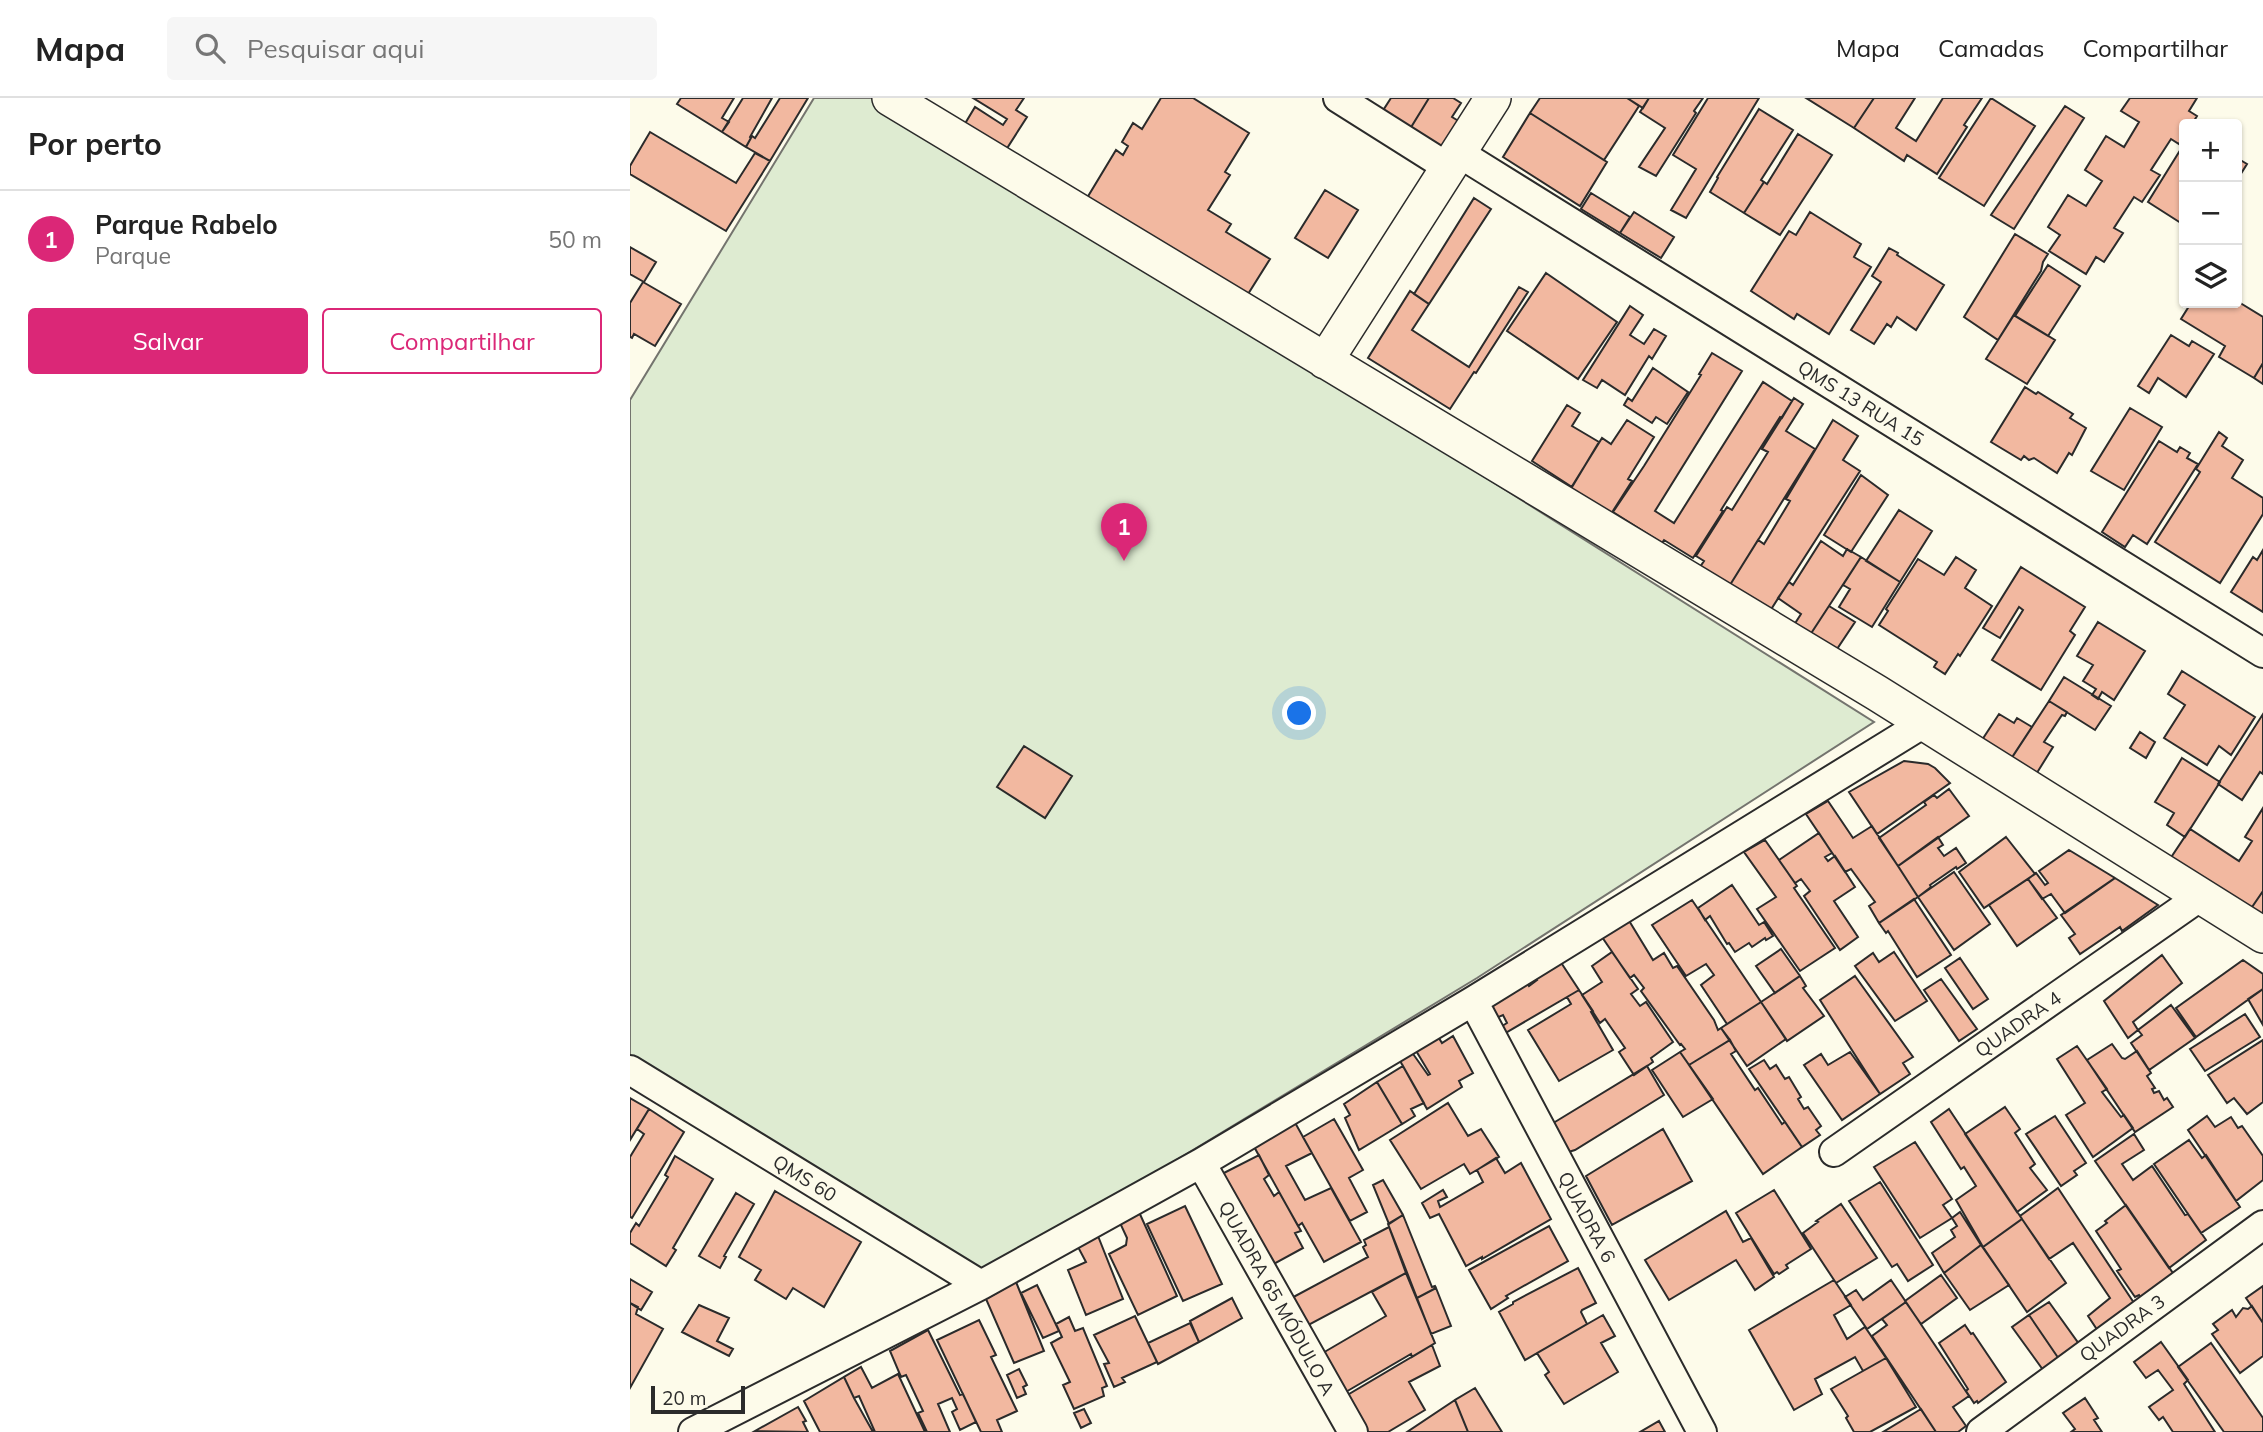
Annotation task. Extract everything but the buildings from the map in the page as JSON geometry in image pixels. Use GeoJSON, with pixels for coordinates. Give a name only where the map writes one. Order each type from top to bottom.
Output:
{"type":"FeatureCollection","features":[{"type":"Feature","properties":{"kind":"street"},"geometry":{"type":"LineString","coordinates":[[890,98],[1924,723],[2263,936]]}},
{"type":"Feature","properties":{"kind":"street","name":"QMS 13 RUA 15"},"geometry":{"type":"LineString","coordinates":[[1338,98],[1454,161],[2263,653]]}},
{"type":"Feature","properties":{"kind":"street"},"geometry":{"type":"LineString","coordinates":[[1325,361],[1493,98]]}},
{"type":"Feature","properties":{"kind":"street"},"geometry":{"type":"LineString","coordinates":[[693,1432],[981,1285],[1201,1163],[1473,1001],[1924,723]]}},
{"type":"Feature","properties":{"kind":"street","name":"QUADRA 4"},"geometry":{"type":"LineString","coordinates":[[1834,1152],[2201,896]]}},
{"type":"Feature","properties":{"kind":"street","name":"QUADRA 6"},"geometry":{"type":"LineString","coordinates":[[1473,1001],[1702,1432]]}},
{"type":"Feature","properties":{"kind":"street","name":"QMS 60"},"geometry":{"type":"LineString","coordinates":[[630,1070],[981,1285]]}},
{"type":"Feature","properties":{"kind":"street","name":"QUADRA 65 MÓDULO A"},"geometry":{"type":"LineString","coordinates":[[1201,1163],[1353,1432]]}},
{"type":"Feature","properties":{"kind":"street","name":"QUADRA 3"},"geometry":{"type":"LineString","coordinates":[[1981,1432],[2263,1224]]}},
{"type":"Feature","properties":{"kind":"green space"},"geometry":{"type":"Polygon","coordinates":[[[814,98],[883,98],[1874,722],[1477,978],[982,1278],[630,1064],[630,400],[814,98]]]}},
{"type":"Feature","properties":{"kind":"place","name":"Parque Rabelo"},"geometry":{"type":"Point","coordinates":[1124,561]}}]}
